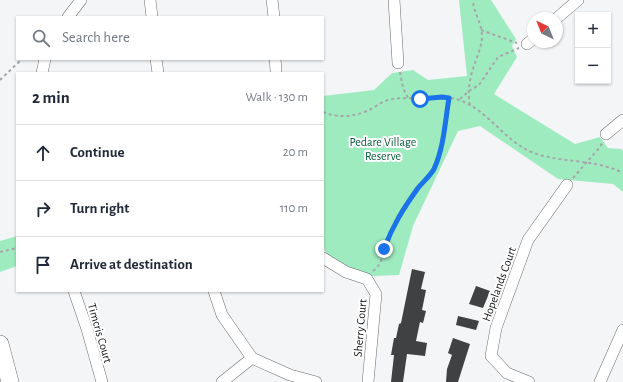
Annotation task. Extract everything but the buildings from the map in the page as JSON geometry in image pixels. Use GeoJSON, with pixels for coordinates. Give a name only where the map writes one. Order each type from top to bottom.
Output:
{"type":"FeatureCollection","features":[{"type":"Feature","properties":{"kind":"main road"},"geometry":{"type":"LineString","coordinates":[[0,344],[10,382]]}},
{"type":"Feature","properties":{"kind":"street"},"geometry":{"type":"LineString","coordinates":[[69,16],[81,0]]}},
{"type":"Feature","properties":{"kind":"street"},"geometry":{"type":"LineString","coordinates":[[150,0],[152,16]]}},
{"type":"Feature","properties":{"kind":"street"},"geometry":{"type":"LineString","coordinates":[[272,0],[274,16]]}},
{"type":"Feature","properties":{"kind":"street"},"geometry":{"type":"LineString","coordinates":[[394,0],[398,63]]}},
{"type":"Feature","properties":{"kind":"street"},"geometry":{"type":"LineString","coordinates":[[563,13],[578,0]]}},
{"type":"Feature","properties":{"kind":"street"},"geometry":{"type":"LineString","coordinates":[[42,72],[45,60]]}},
{"type":"Feature","properties":{"kind":"street"},"geometry":{"type":"LineString","coordinates":[[156,60],[158,72]]}},
{"type":"Feature","properties":{"kind":"street"},"geometry":{"type":"LineString","coordinates":[[606,134],[623,120]]}},
{"type":"Feature","properties":{"kind":"street","name":"Hopelands Court"},"geometry":{"type":"LineString","coordinates":[[529,382],[508,373],[491,356],[496,328],[528,240],[567,185]]}},
{"type":"Feature","properties":{"kind":"street","name":"Sherry Court"},"geometry":{"type":"LineString","coordinates":[[324,259],[346,272],[367,279],[376,294],[368,382]]}},
{"type":"Feature","properties":{"kind":"street","name":"Timcris Court"},"geometry":{"type":"LineString","coordinates":[[74,292],[87,329],[102,382]]}},
{"type":"Feature","properties":{"kind":"street"},"geometry":{"type":"LineString","coordinates":[[214,292],[222,315],[252,358],[290,375],[316,382]]}},
{"type":"Feature","properties":{"kind":"street"},"geometry":{"type":"LineString","coordinates":[[600,382],[623,330]]}},
{"type":"Feature","properties":{"kind":"street"},"geometry":{"type":"LineString","coordinates":[[222,382],[252,358]]}},
{"type":"Feature","properties":{"kind":"path"},"geometry":{"type":"LineString","coordinates":[[470,105],[468,98],[469,91],[482,34],[473,8],[472,0]]}},
{"type":"Feature","properties":{"kind":"path"},"geometry":{"type":"LineString","coordinates":[[481,30],[515,43],[527,41]]}},
{"type":"Feature","properties":{"kind":"path"},"geometry":{"type":"LineString","coordinates":[[460,99],[479,85],[498,57],[527,42]]}},
{"type":"Feature","properties":{"kind":"path"},"geometry":{"type":"LineString","coordinates":[[0,80],[21,60]]}},
{"type":"Feature","properties":{"kind":"path"},"geometry":{"type":"LineString","coordinates":[[398,63],[403,88],[408,98]]}},
{"type":"Feature","properties":{"kind":"path"},"geometry":{"type":"LineString","coordinates":[[324,112],[344,117],[367,111],[386,100],[402,97],[420,99],[442,97],[460,99],[528,150],[546,156],[613,168],[623,173]]}},
{"type":"Feature","properties":{"kind":"path"},"geometry":{"type":"LineString","coordinates":[[361,278],[376,269],[397,218],[423,181],[433,170],[443,142],[449,98]]}},
{"type":"Feature","properties":{"kind":"path"},"geometry":{"type":"LineString","coordinates":[[567,185],[600,147],[606,134]]}},
{"type":"Feature","properties":{"kind":"path"},"geometry":{"type":"LineString","coordinates":[[0,252],[16,248]]}},
{"type":"Feature","properties":{"kind":"green space","name":"Pedare Village Reserve"},"geometry":{"type":"Polygon","coordinates":[[[459,0],[491,0],[516,39],[512,46],[517,57],[494,94],[575,144],[600,137],[608,148],[621,149],[623,151],[623,192],[613,184],[558,179],[480,126],[458,131],[413,226],[399,275],[372,276],[345,268],[327,255],[324,248],[324,96],[374,90],[392,73],[413,70],[428,80],[467,76],[459,0]]]}},
{"type":"Feature","properties":{"kind":"green space"},"geometry":{"type":"Polygon","coordinates":[[[16,236],[16,266],[0,272],[0,241],[16,236]]]}},
{"type":"Feature","properties":{"kind":"route"},"geometry":{"type":"LineString","coordinates":[[384,249],[397,218],[423,181],[433,170],[443,142],[449,98],[442,97],[420,99]]}}]}
